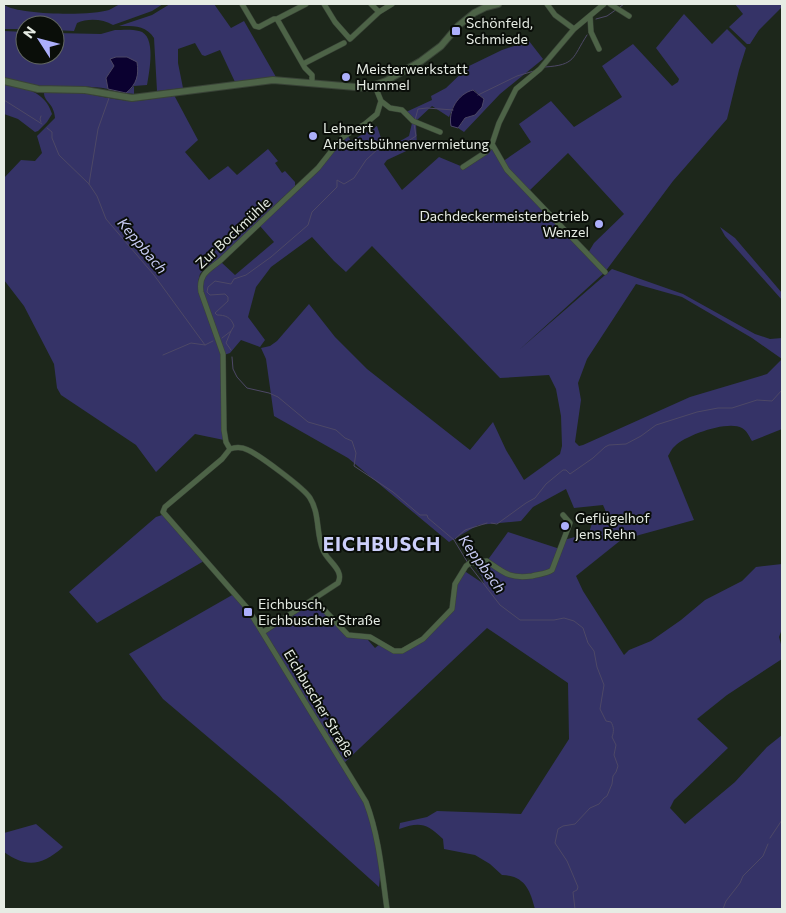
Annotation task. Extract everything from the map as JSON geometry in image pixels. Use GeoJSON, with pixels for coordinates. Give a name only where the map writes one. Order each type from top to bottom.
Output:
{"type":"FeatureCollection","features":[{"type":"Feature","properties":{"kind":"street"},"geometry":{"type":"LineString","coordinates":[[242,4],[255,26],[259,27],[306,4]]}},
{"type":"Feature","properties":{"kind":"street"},"geometry":{"type":"LineString","coordinates":[[324,4],[335,22],[350,39],[379,12],[392,4]]}},
{"type":"Feature","properties":{"kind":"street"},"geometry":{"type":"LineString","coordinates":[[371,4],[379,12]]}},
{"type":"Feature","properties":{"kind":"street"},"geometry":{"type":"LineString","coordinates":[[4,81],[38,89],[85,90],[132,98],[253,81],[312,82],[359,88],[375,86],[397,75],[432,53],[458,26],[474,13],[498,4]]}},
{"type":"Feature","properties":{"kind":"street"},"geometry":{"type":"LineString","coordinates":[[547,4],[556,16],[574,29]]}},
{"type":"Feature","properties":{"kind":"street"},"geometry":{"type":"LineString","coordinates":[[463,167],[486,152],[492,144],[493,136],[516,89],[540,69],[574,29],[604,4]]}},
{"type":"Feature","properties":{"kind":"street"},"geometry":{"type":"LineString","coordinates":[[610,4],[629,16]]}},
{"type":"Feature","properties":{"kind":"street"},"geometry":{"type":"LineString","coordinates":[[590,16],[591,32],[599,49]]}},
{"type":"Feature","properties":{"kind":"street"},"geometry":{"type":"LineString","coordinates":[[277,19],[303,64],[312,75],[312,82]]}},
{"type":"Feature","properties":{"kind":"street"},"geometry":{"type":"LineString","coordinates":[[303,64],[344,43]]}},
{"type":"Feature","properties":{"kind":"street"},"geometry":{"type":"LineString","coordinates":[[375,86],[381,101],[390,108],[402,110],[415,122],[440,132]]}},
{"type":"Feature","properties":{"kind":"street","name":"Zur Bockmühle"},"geometry":{"type":"LineString","coordinates":[[230,449],[226,442],[224,424],[223,354],[201,292],[199,284],[201,278],[318,168],[341,139],[373,118],[380,108],[381,101]]}},
{"type":"Feature","properties":{"kind":"street"},"geometry":{"type":"LineString","coordinates":[[492,144],[506,170],[605,272]]}},
{"type":"Feature","properties":{"kind":"street"},"geometry":{"type":"LineString","coordinates":[[230,449],[236,447],[248,450],[277,469],[310,498],[317,518],[320,544],[324,553],[340,573],[338,583],[264,632]]}},
{"type":"Feature","properties":{"kind":"street","name":"Eichbuscher Straße"},"geometry":{"type":"LineString","coordinates":[[230,449],[222,459],[165,507],[163,512],[248,609],[264,632],[307,707],[366,802],[373,819],[387,909]]}},
{"type":"Feature","properties":{"kind":"street"},"geometry":{"type":"LineString","coordinates":[[314,599],[348,635],[370,637],[394,651],[402,651],[423,640],[452,609],[455,584],[466,566],[487,561],[504,574],[512,577],[547,573],[552,570],[570,523],[563,515]]}},
{"type":"Feature","properties":{"kind":"shaded area"},"geometry":{"type":"Polygon","coordinates":[[[120,4],[163,4],[152,11],[113,25],[100,20],[81,21],[77,23],[74,31],[65,31],[65,15],[15,15],[15,29],[4,29],[4,5],[24,11],[55,14],[109,10],[120,4]]]}},
{"type":"Feature","properties":{"kind":"shaded area"},"geometry":{"type":"Polygon","coordinates":[[[170,4],[214,4],[231,28],[244,21],[276,77],[235,82],[220,50],[205,56],[202,55],[195,43],[178,49],[178,63],[183,88],[157,91],[154,38],[143,28],[119,26],[152,15],[170,4]]]}},
{"type":"Feature","properties":{"kind":"shaded area"},"geometry":{"type":"Polygon","coordinates":[[[735,4],[782,4],[782,7],[759,30],[750,44],[747,44],[729,27],[743,14],[735,4]]]}},
{"type":"Feature","properties":{"kind":"shaded area"},"geometry":{"type":"Polygon","coordinates":[[[684,14],[712,44],[727,29],[746,48],[727,119],[673,181],[605,272],[519,350],[612,269],[683,294],[755,334],[770,339],[782,338],[782,359],[782,429],[752,441],[747,432],[742,428],[736,426],[718,427],[697,433],[680,442],[668,456],[694,520],[621,540],[576,576],[583,591],[624,655],[629,650],[651,641],[705,600],[742,581],[756,567],[782,564],[782,629],[779,637],[782,659],[727,695],[697,719],[728,748],[674,800],[670,808],[685,824],[735,782],[767,747],[782,735],[782,909],[535,909],[525,885],[516,878],[502,875],[490,864],[475,855],[444,849],[443,839],[427,827],[412,825],[399,829],[400,823],[427,817],[437,811],[521,814],[569,739],[568,683],[487,628],[343,764],[366,802],[381,868],[379,887],[281,799],[163,699],[129,654],[234,594],[261,631],[314,599],[348,635],[370,637],[368,640],[375,648],[381,643],[394,651],[402,651],[423,639],[452,609],[455,584],[463,570],[484,584],[482,577],[472,562],[487,561],[508,532],[560,549],[564,540],[589,533],[592,523],[609,519],[603,505],[574,508],[566,489],[533,507],[521,521],[478,525],[449,542],[348,458],[274,416],[266,359],[261,348],[270,346],[277,341],[309,304],[335,337],[367,369],[470,450],[493,422],[506,450],[524,480],[560,454],[562,446],[561,416],[556,389],[549,375],[500,378],[372,246],[346,272],[312,237],[271,267],[256,287],[248,317],[265,340],[260,347],[241,340],[230,353],[221,356],[224,440],[195,434],[156,472],[136,445],[61,395],[57,388],[54,364],[24,306],[4,280],[4,178],[21,160],[35,161],[42,153],[37,136],[55,118],[53,109],[44,93],[55,91],[77,92],[132,101],[174,95],[198,140],[185,152],[209,180],[228,166],[237,175],[268,149],[278,161],[275,163],[282,173],[285,171],[295,182],[295,186],[224,255],[204,269],[200,274],[198,282],[221,262],[235,275],[274,242],[260,226],[348,136],[351,141],[377,126],[383,144],[402,140],[409,136],[412,123],[416,123],[417,146],[387,160],[384,164],[402,190],[439,157],[463,167],[486,152],[492,144],[502,162],[531,142],[519,124],[551,101],[574,127],[622,97],[602,66],[633,44],[672,86],[678,82],[679,79],[656,48],[684,14]],[[568,153],[528,192],[588,253],[594,243],[624,214],[568,153]],[[636,284],[587,359],[578,383],[581,400],[575,442],[579,446],[583,445],[690,397],[767,374],[782,359],[752,338],[682,297],[636,284]]]}},
{"type":"Feature","properties":{"kind":"shaded area"},"geometry":{"type":"Polygon","coordinates":[[[115,30],[130,30],[145,34],[150,46],[147,85],[134,86],[114,66],[106,78],[108,89],[43,87],[4,78],[4,31],[15,32],[15,65],[65,65],[65,33],[101,34],[115,30]]]}},
{"type":"Feature","properties":{"kind":"shaded area"},"geometry":{"type":"Polygon","coordinates":[[[529,41],[543,59],[500,94],[464,132],[458,128],[465,118],[475,115],[484,99],[474,90],[453,107],[449,117],[432,106],[417,120],[413,119],[406,112],[432,100],[431,96],[446,88],[469,66],[502,50],[529,41]]]}},
{"type":"Feature","properties":{"kind":"shaded area"},"geometry":{"type":"Polygon","coordinates":[[[127,57],[137,62],[138,71],[136,79],[133,86],[126,93],[108,89],[106,78],[114,66],[110,59],[127,57]]]}},
{"type":"Feature","properties":{"kind":"shaded area"},"geometry":{"type":"Polygon","coordinates":[[[4,83],[39,95],[49,106],[52,114],[38,131],[35,132],[18,119],[4,114],[4,83]]]}},
{"type":"Feature","properties":{"kind":"shaded area"},"geometry":{"type":"Polygon","coordinates":[[[134,86],[134,94],[126,93],[134,86]]]}},
{"type":"Feature","properties":{"kind":"shaded area"},"geometry":{"type":"Polygon","coordinates":[[[473,90],[484,99],[482,107],[475,115],[465,118],[458,128],[451,126],[451,114],[455,104],[463,95],[473,90]]]}},
{"type":"Feature","properties":{"kind":"shaded area"},"geometry":{"type":"Polygon","coordinates":[[[720,227],[735,238],[782,293],[782,300],[725,236],[720,227]]]}},
{"type":"Feature","properties":{"kind":"shaded area"},"geometry":{"type":"Polygon","coordinates":[[[162,515],[204,561],[97,623],[69,592],[156,517],[162,515]]]}},
{"type":"Feature","properties":{"kind":"shaded area"},"geometry":{"type":"Polygon","coordinates":[[[36,824],[63,847],[48,858],[34,863],[20,861],[4,852],[4,833],[36,824]]]}},
{"type":"Feature","properties":{"kind":"waterway"},"geometry":{"type":"LineString","coordinates":[[620,7],[624,4]]}},
{"type":"Feature","properties":{"kind":"waterway"},"geometry":{"type":"LineString","coordinates":[[596,19],[607,16],[617,9]]}},
{"type":"Feature","properties":{"kind":"waterway"},"geometry":{"type":"LineString","coordinates":[[545,67],[563,64],[572,59],[587,35]]}},
{"type":"Feature","properties":{"kind":"waterway"},"geometry":{"type":"LineString","coordinates":[[478,95],[517,76],[534,71]]}},
{"type":"Feature","properties":{"kind":"waterway"},"geometry":{"type":"LineString","coordinates":[[89,184],[98,129],[109,98]]}},
{"type":"Feature","properties":{"kind":"waterway","name":"Keppbach"},"geometry":{"type":"LineString","coordinates":[[4,100],[42,124]]}},
{"type":"Feature","properties":{"kind":"waterway"},"geometry":{"type":"LineString","coordinates":[[415,120],[418,109],[453,110]]}},
{"type":"Feature","properties":{"kind":"waterway","name":"Keppbach"},"geometry":{"type":"LineString","coordinates":[[41,116],[41,122]]}},
{"type":"Feature","properties":{"kind":"waterway"},"geometry":{"type":"LineString","coordinates":[[231,331],[234,326],[231,320],[215,313],[228,301],[228,297],[225,294],[210,295],[207,292],[208,287],[215,281],[231,284],[234,279],[246,275],[271,257],[308,225],[312,212],[337,187],[337,180],[344,184],[354,178],[366,160],[380,147],[402,145],[416,136],[414,124]]}},
{"type":"Feature","properties":{"kind":"waterway","name":"Keppbach"},"geometry":{"type":"LineString","coordinates":[[47,128],[52,132],[52,138],[59,155],[89,184],[97,196],[106,219],[154,275],[205,345],[213,341]]}},
{"type":"Feature","properties":{"kind":"waterway","name":"Keppbach"},"geometry":{"type":"LineString","coordinates":[[222,338],[231,331],[226,343],[231,350]]}},
{"type":"Feature","properties":{"kind":"waterway"},"geometry":{"type":"LineString","coordinates":[[163,355],[191,343],[205,345]]}},
{"type":"Feature","properties":{"kind":"waterway","name":"Keppbach"},"geometry":{"type":"LineString","coordinates":[[232,357],[233,369],[237,377],[247,388],[278,397],[308,422],[336,430],[352,441],[356,453],[354,466],[393,492],[420,515],[427,515],[428,518],[454,540],[468,563]]}},
{"type":"Feature","properties":{"kind":"waterway"},"geometry":{"type":"LineString","coordinates":[[491,523],[497,524],[535,498],[546,484],[563,470],[570,474],[609,445],[626,444],[656,425],[697,412],[718,408],[732,408],[757,400],[772,401],[782,390]]}},
{"type":"Feature","properties":{"kind":"waterway"},"geometry":{"type":"LineString","coordinates":[[455,539],[465,530],[487,523]]}},
{"type":"Feature","properties":{"kind":"waterway","name":"Keppbach"},"geometry":{"type":"LineString","coordinates":[[470,566],[500,605],[520,620],[554,620],[564,618],[574,621],[583,628],[588,643],[594,651],[597,667],[604,685],[600,709],[606,721],[611,722],[613,726],[612,737],[616,745],[614,755],[618,766],[607,796],[599,804],[590,808],[575,824],[558,829],[555,843],[567,861],[578,887],[573,892],[575,909]]}},
{"type":"Feature","properties":{"kind":"waterway"},"geometry":{"type":"LineString","coordinates":[[770,838],[782,820]]}},
{"type":"Feature","properties":{"kind":"waterway"},"geometry":{"type":"LineString","coordinates":[[723,909],[726,901],[743,876],[763,856],[768,844]]}},
{"type":"Feature","properties":{"kind":"place","name":"Schönfeld, Schmiede"},"geometry":{"type":"Point","coordinates":[456,31]}},
{"type":"Feature","properties":{"kind":"place","name":"Meisterwerkstatt Hummel"},"geometry":{"type":"Point","coordinates":[346,77]}},
{"type":"Feature","properties":{"kind":"place","name":"Lehnert Arbeitsbühnenvermietung"},"geometry":{"type":"Point","coordinates":[313,136]}},
{"type":"Feature","properties":{"kind":"place","name":"Dachdeckermeisterbetrieb Wenzel"},"geometry":{"type":"Point","coordinates":[599,224]}},
{"type":"Feature","properties":{"kind":"place","name":"Geflügelhof Jens Rehn"},"geometry":{"type":"Point","coordinates":[565,526]}},
{"type":"Feature","properties":{"kind":"place","name":"Eichbusch, Eichbuscher Straße"},"geometry":{"type":"Point","coordinates":[248,612]}},
{"type":"Feature","properties":{"kind":"district","name":"EICHBUSCH"},"geometry":{"type":"Point","coordinates":[382,544]}}]}
